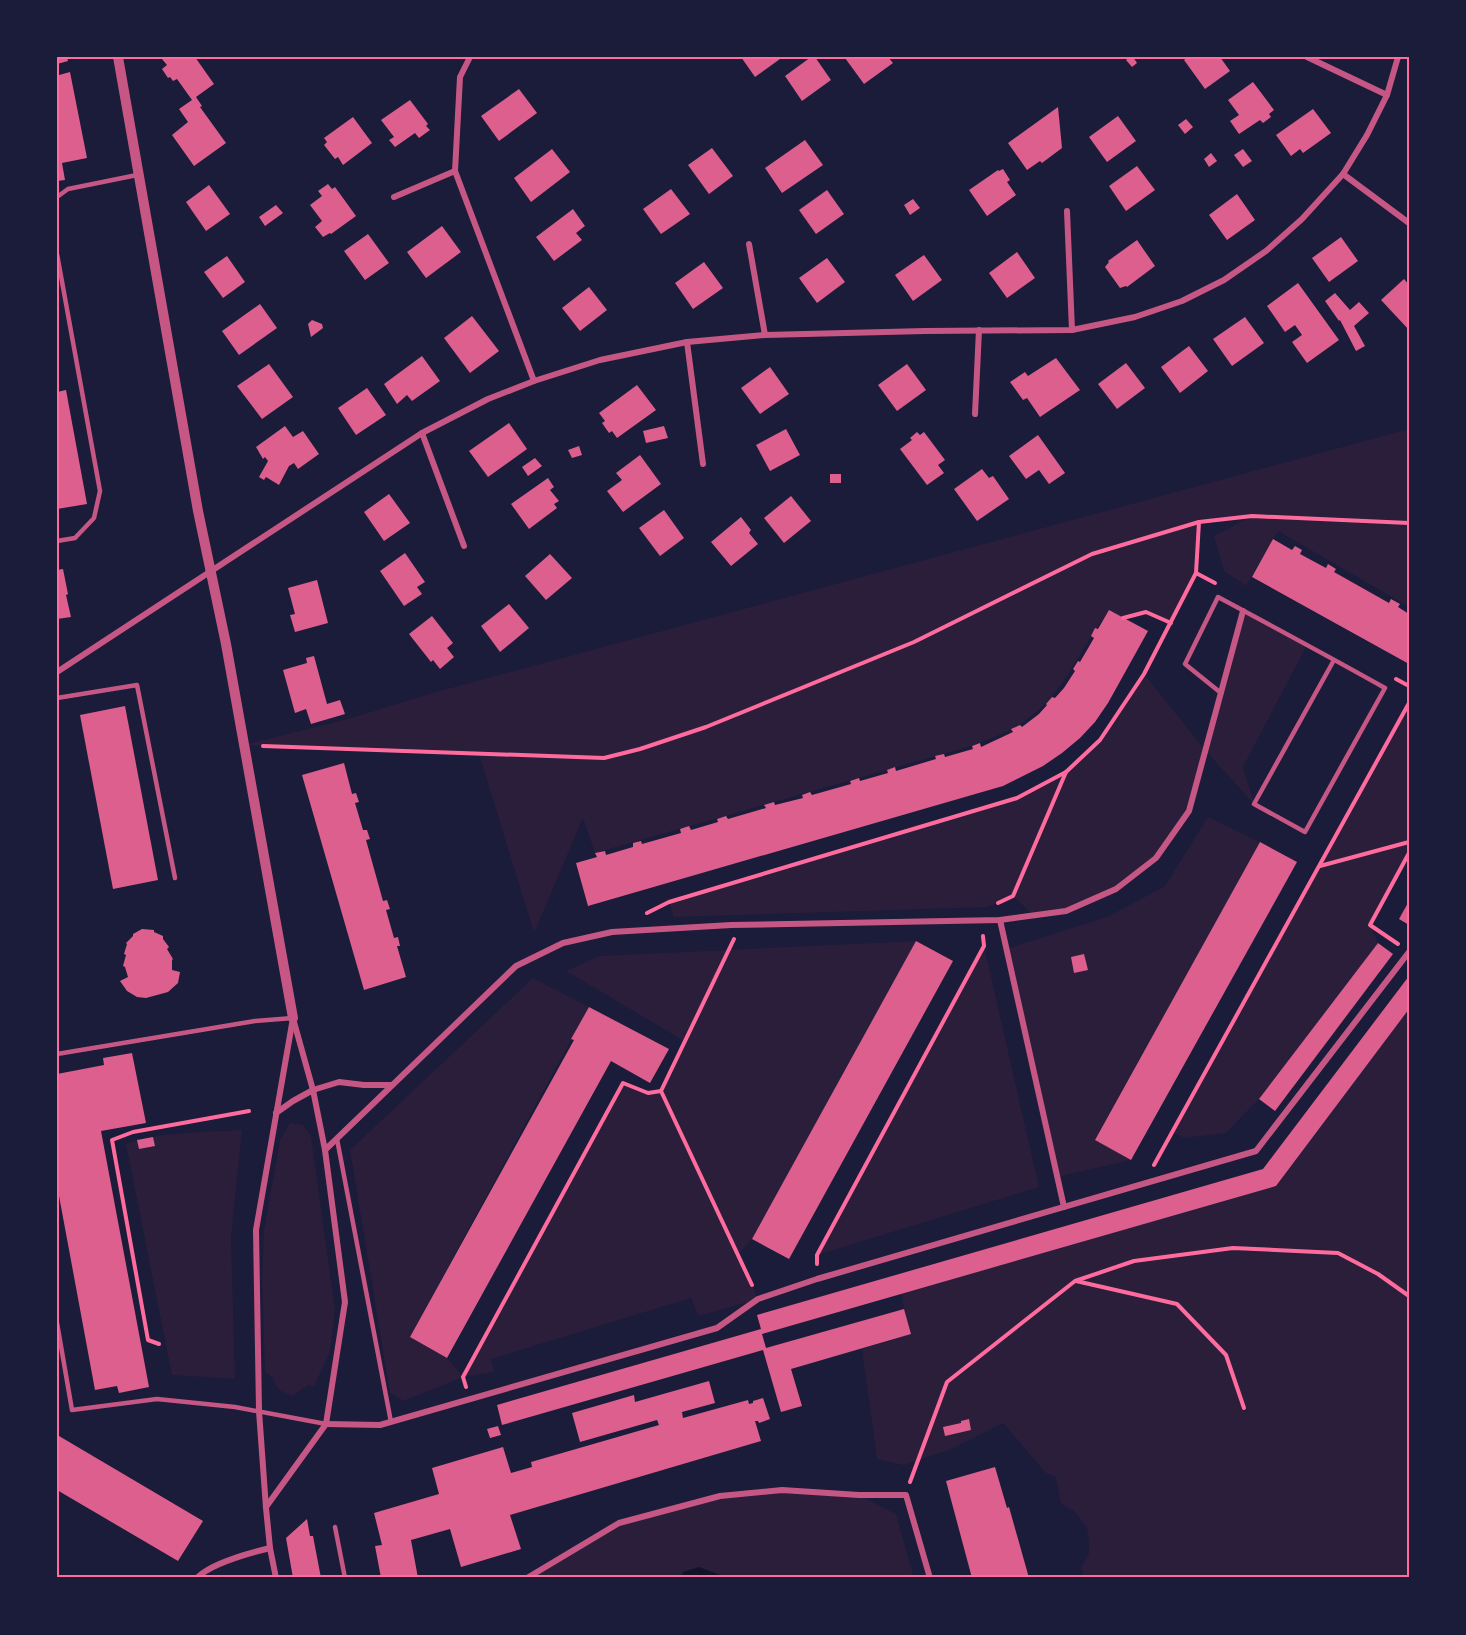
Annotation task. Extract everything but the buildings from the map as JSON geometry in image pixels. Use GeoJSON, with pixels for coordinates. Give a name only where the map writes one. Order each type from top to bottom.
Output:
{"type":"FeatureCollection","features":[{"type":"Feature","properties":{"kind":"street"},"geometry":{"type":"LineString","coordinates":[[118,57],[198,511],[244,745],[293,1018],[313,1090],[325,1150],[345,1302],[326,1424],[266,1508]]}},
{"type":"Feature","properties":{"kind":"street"},"geometry":{"type":"LineString","coordinates":[[470,57],[460,76],[455,171],[534,381]]}},
{"type":"Feature","properties":{"kind":"street"},"geometry":{"type":"LineString","coordinates":[[1307,57],[1387,95]]}},
{"type":"Feature","properties":{"kind":"street"},"geometry":{"type":"LineString","coordinates":[[57,672],[422,434],[488,399],[534,381],[600,360],[687,342],[765,335],[1072,330],[1135,317],[1182,301],[1224,280],[1273,245],[1302,219],[1344,174],[1387,95],[1398,57]]}},
{"type":"Feature","properties":{"kind":"street"},"geometry":{"type":"LineString","coordinates":[[394,197],[455,171]]}},
{"type":"Feature","properties":{"kind":"street"},"geometry":{"type":"LineString","coordinates":[[1344,174],[1409,223]]}},
{"type":"Feature","properties":{"kind":"street"},"geometry":{"type":"LineString","coordinates":[[1067,211],[1072,330]]}},
{"type":"Feature","properties":{"kind":"street"},"geometry":{"type":"LineString","coordinates":[[749,244],[765,335]]}},
{"type":"Feature","properties":{"kind":"street"},"geometry":{"type":"LineString","coordinates":[[975,414],[979,330]]}},
{"type":"Feature","properties":{"kind":"street"},"geometry":{"type":"LineString","coordinates":[[687,342],[703,464]]}},
{"type":"Feature","properties":{"kind":"street"},"geometry":{"type":"LineString","coordinates":[[422,434],[464,546]]}},
{"type":"Feature","properties":{"kind":"street"},"geometry":{"type":"LineString","coordinates":[[325,1150],[516,966],[563,943],[612,932],[740,924],[1000,920],[1066,911],[1116,890],[1156,858],[1189,810],[1243,611]]}},
{"type":"Feature","properties":{"kind":"street"},"geometry":{"type":"LineString","coordinates":[[1000,920],[1064,1208]]}},
{"type":"Feature","properties":{"kind":"street"},"geometry":{"type":"LineString","coordinates":[[326,1424],[380,1425],[717,1328],[758,1299],[1256,1151],[1409,952]]}},
{"type":"Feature","properties":{"kind":"street"},"geometry":{"type":"LineString","coordinates":[[276,1578],[270,1548],[259,1411],[256,1230],[293,1018]]}},
{"type":"Feature","properties":{"kind":"street"},"geometry":{"type":"LineString","coordinates":[[276,1113],[313,1090],[339,1082],[392,1086]]}},
{"type":"Feature","properties":{"kind":"street"},"geometry":{"type":"LineString","coordinates":[[527,1578],[619,1523],[720,1496],[782,1490],[859,1495],[906,1495],[930,1578]]}},
{"type":"Feature","properties":{"kind":"street"},"geometry":{"type":"LineString","coordinates":[[197,1578],[203,1572],[243,1555],[270,1548]]}},
{"type":"Feature","properties":{"kind":"lane"},"geometry":{"type":"LineString","coordinates":[[57,197],[68,189],[139,174]]}},
{"type":"Feature","properties":{"kind":"lane"},"geometry":{"type":"LineString","coordinates":[[57,254],[100,491],[94,518],[75,538],[57,541]]}},
{"type":"Feature","properties":{"kind":"lane"},"geometry":{"type":"LineString","coordinates":[[1221,693],[1185,664],[1218,597],[1243,611],[1334,660],[1385,688],[1305,832],[1254,804],[1334,660]]}},
{"type":"Feature","properties":{"kind":"lane"},"geometry":{"type":"LineString","coordinates":[[57,698],[137,685],[175,878]]}},
{"type":"Feature","properties":{"kind":"lane"},"geometry":{"type":"LineString","coordinates":[[57,1054],[293,1018]]}},
{"type":"Feature","properties":{"kind":"lane"},"geometry":{"type":"LineString","coordinates":[[337,1139],[391,1422]]}},
{"type":"Feature","properties":{"kind":"lane"},"geometry":{"type":"LineString","coordinates":[[57,1323],[72,1410],[157,1399],[235,1407],[326,1424]]}},
{"type":"Feature","properties":{"kind":"lane"},"geometry":{"type":"LineString","coordinates":[[335,1527],[345,1578]]}},
{"type":"Feature","properties":{"kind":"path"},"geometry":{"type":"LineString","coordinates":[[244,745],[604,758],[706,727],[914,642],[1092,554],[1200,522],[1252,516],[1409,523]]}},
{"type":"Feature","properties":{"kind":"path"},"geometry":{"type":"LineString","coordinates":[[640,917],[669,902],[1017,798],[1066,772],[1100,740],[1144,674],[1196,573],[1200,522]]}},
{"type":"Feature","properties":{"kind":"path"},"geometry":{"type":"LineString","coordinates":[[1123,618],[1146,612],[1171,623]]}},
{"type":"Feature","properties":{"kind":"path"},"geometry":{"type":"LineString","coordinates":[[1143,1185],[1409,703]]}},
{"type":"Feature","properties":{"kind":"path"},"geometry":{"type":"LineString","coordinates":[[818,1280],[817,1255],[984,946],[981,920],[988,907],[1013,896],[1066,772]]}},
{"type":"Feature","properties":{"kind":"path"},"geometry":{"type":"LineString","coordinates":[[1319,866],[1409,842]]}},
{"type":"Feature","properties":{"kind":"path"},"geometry":{"type":"LineString","coordinates":[[1399,945],[1370,925],[1409,853]]}},
{"type":"Feature","properties":{"kind":"path"},"geometry":{"type":"LineString","coordinates":[[740,924],[662,1091],[758,1299]]}},
{"type":"Feature","properties":{"kind":"path"},"geometry":{"type":"LineString","coordinates":[[470,1399],[463,1377],[623,1083],[648,1094],[662,1091]]}},
{"type":"Feature","properties":{"kind":"path"},"geometry":{"type":"LineString","coordinates":[[159,1344],[148,1340],[112,1140],[133,1131],[249,1111]]}},
{"type":"Feature","properties":{"kind":"path"},"geometry":{"type":"LineString","coordinates":[[906,1495],[947,1382],[1075,1281],[1134,1261],[1233,1248],[1338,1253],[1378,1274],[1409,1296]]}},
{"type":"Feature","properties":{"kind":"path"},"geometry":{"type":"LineString","coordinates":[[1075,1281],[1177,1304],[1226,1354],[1244,1408]]}},
{"type":"Feature","properties":{"kind":"shaded area"},"geometry":{"type":"Polygon","coordinates":[[[1409,429],[1409,607],[1278,531],[1246,586],[1224,571],[1214,536],[1250,517],[1200,522],[1196,573],[1171,623],[1146,612],[1123,618],[1109,611],[1053,695],[1015,727],[971,746],[595,853],[583,818],[534,933],[479,754],[244,745],[348,719],[429,694],[1409,429]]]}},
{"type":"Feature","properties":{"kind":"shaded area"},"geometry":{"type":"Polygon","coordinates":[[[1243,611],[1307,645],[1243,767],[1254,804],[1206,751],[1189,811],[1156,858],[1116,889],[1066,911],[1034,916],[1013,896],[988,907],[674,917],[669,902],[1017,798],[1066,772],[1100,740],[1144,674],[1205,750],[1243,611]]]}},
{"type":"Feature","properties":{"kind":"shaded area"},"geometry":{"type":"Polygon","coordinates":[[[1409,703],[1409,853],[1370,925],[1378,943],[1259,1099],[1226,1133],[1184,1138],[1172,1132],[1409,703]]]}},
{"type":"Feature","properties":{"kind":"shaded area"},"geometry":{"type":"Polygon","coordinates":[[[1208,817],[1260,842],[1095,1139],[1131,1160],[1057,1177],[1006,949],[1107,917],[1165,886],[1208,817]]]}},
{"type":"Feature","properties":{"kind":"shaded area"},"geometry":{"type":"Polygon","coordinates":[[[916,941],[752,1239],[738,1255],[758,1299],[698,1316],[691,1298],[491,1359],[494,1372],[463,1377],[403,1401],[390,1393],[350,1150],[533,978],[589,1007],[410,1337],[447,1358],[462,1376],[623,1083],[648,1093],[661,1091],[684,1041],[566,971],[600,956],[916,941]]]}},
{"type":"Feature","properties":{"kind":"shaded area"},"geometry":{"type":"Polygon","coordinates":[[[984,946],[1039,1187],[817,1255],[984,946]]]}},
{"type":"Feature","properties":{"kind":"shaded area"},"geometry":{"type":"Polygon","coordinates":[[[1409,1009],[1409,1578],[1084,1578],[1081,1568],[1089,1553],[1087,1528],[1074,1511],[1061,1504],[1056,1477],[1046,1473],[1003,1423],[949,1450],[903,1465],[877,1459],[862,1349],[911,1334],[902,1293],[1276,1186],[1409,1009]]]}},
{"type":"Feature","properties":{"kind":"shaded area"},"geometry":{"type":"Polygon","coordinates":[[[290,1123],[303,1125],[311,1136],[335,1310],[330,1352],[314,1386],[308,1385],[292,1396],[279,1390],[272,1377],[265,1373],[262,1282],[264,1230],[280,1140],[290,1123]]]}},
{"type":"Feature","properties":{"kind":"shaded area"},"geometry":{"type":"Polygon","coordinates":[[[242,1130],[231,1237],[235,1379],[172,1375],[126,1144],[168,1135],[242,1130]]]}},
{"type":"Feature","properties":{"kind":"shaded area"},"geometry":{"type":"Polygon","coordinates":[[[782,1490],[859,1495],[896,1514],[914,1578],[527,1578],[619,1523],[720,1496],[782,1490]]]}},
{"type":"Feature","properties":{"kind":"shaded area"},"geometry":{"type":"Polygon","coordinates":[[[699,1567],[728,1578],[680,1578],[683,1572],[699,1567]]]}},
{"type":"Feature","properties":{"kind":"shaded area"},"geometry":{"type":"Polygon","coordinates":[[[745,1576],[757,1578],[728,1578],[745,1576]]]}}]}
